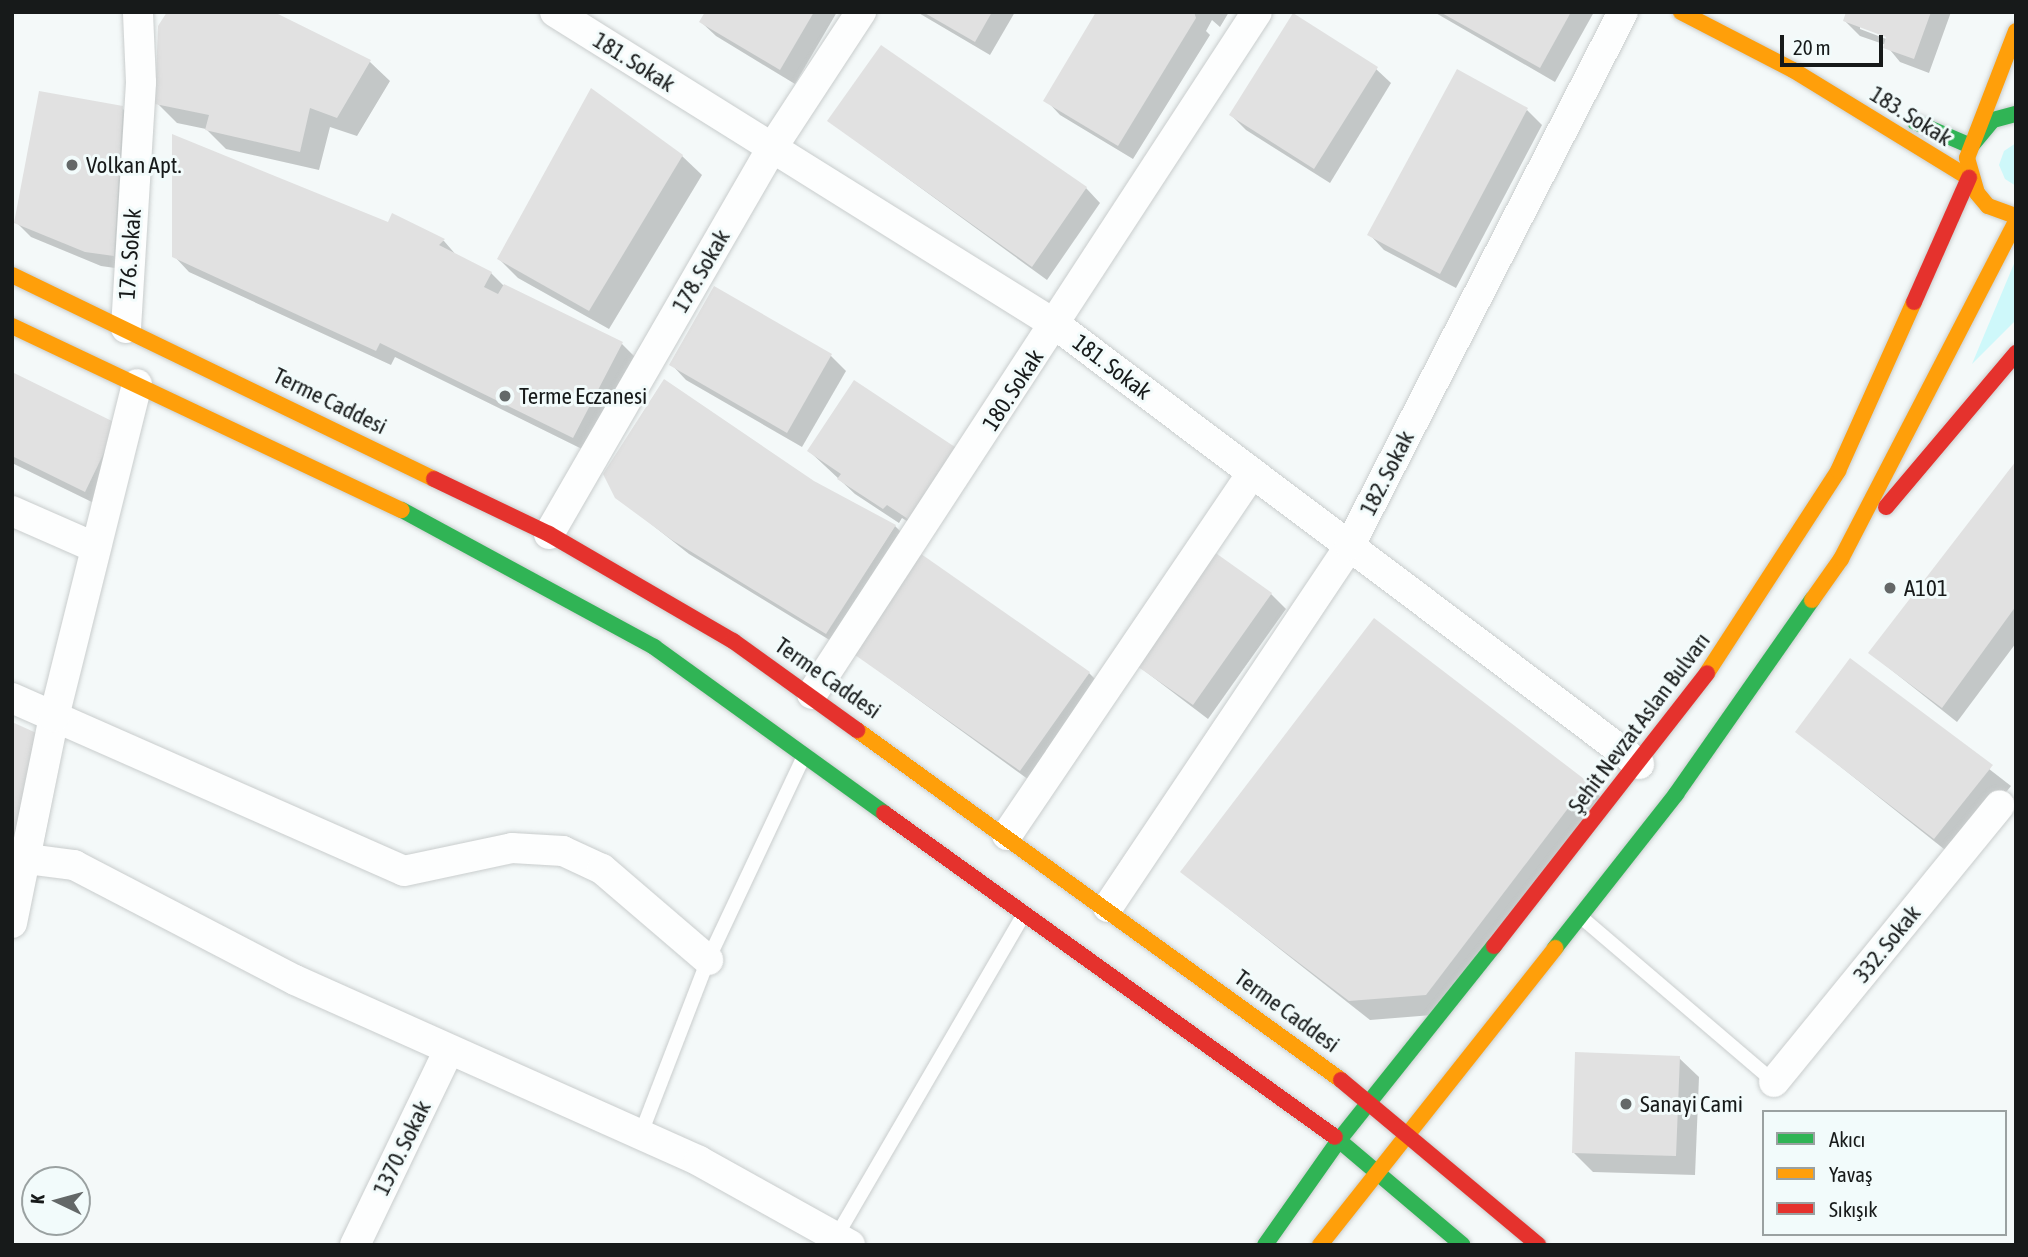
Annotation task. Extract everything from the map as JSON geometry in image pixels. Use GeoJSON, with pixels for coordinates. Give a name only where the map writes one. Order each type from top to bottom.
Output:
{"type":"FeatureCollection","features":[{"type":"Feature","properties":{"kind":"main road","name":"183. Sokak"},"geometry":{"type":"LineString","coordinates":[[1681,12],[1793,70],[1969,178]]}},
{"type":"Feature","properties":{"kind":"main road"},"geometry":{"type":"LineString","coordinates":[[1841,559],[2016,219],[1989,206],[1969,178],[1971,146],[2016,31]]}},
{"type":"Feature","properties":{"kind":"main road"},"geometry":{"type":"LineString","coordinates":[[1793,70],[1971,146]]}},
{"type":"Feature","properties":{"kind":"main road"},"geometry":{"type":"LineString","coordinates":[[1971,146],[1993,120],[2016,114]]}},
{"type":"Feature","properties":{"kind":"main road","name":"Şehit Nevzat Aslan Bulvarı"},"geometry":{"type":"LineString","coordinates":[[1265,1245],[1339,1140],[1639,764],[1735,634],[1838,471],[1969,178]]}},
{"type":"Feature","properties":{"kind":"main road","name":"Terme Caddesi"},"geometry":{"type":"LineString","coordinates":[[12,275],[550,534],[671,602],[812,694],[1108,907],[1370,1101],[1409,1131],[1538,1245]]}},
{"type":"Feature","properties":{"kind":"main road"},"geometry":{"type":"LineString","coordinates":[[12,326],[359,487],[524,573],[654,647],[1339,1140],[1378,1170],[1463,1245]]}},
{"type":"Feature","properties":{"kind":"main road"},"geometry":{"type":"LineString","coordinates":[[1320,1245],[1676,794],[1841,559],[2016,353]]}},
{"type":"Feature","properties":{"kind":"street","name":"176. Sokak"},"geometry":{"type":"LineString","coordinates":[[126,328],[141,82],[138,12]]}},
{"type":"Feature","properties":{"kind":"street","name":"181. Sokak"},"geometry":{"type":"LineString","coordinates":[[555,12],[1056,325],[1639,764]]}},
{"type":"Feature","properties":{"kind":"street","name":"178. Sokak"},"geometry":{"type":"LineString","coordinates":[[550,534],[772,148],[860,12]]}},
{"type":"Feature","properties":{"kind":"street","name":"180. Sokak"},"geometry":{"type":"LineString","coordinates":[[812,694],[1056,325],[1257,12]]}},
{"type":"Feature","properties":{"kind":"street","name":"182. Sokak"},"geometry":{"type":"LineString","coordinates":[[1108,907],[1350,545],[1623,12]]}},
{"type":"Feature","properties":{"kind":"street"},"geometry":{"type":"LineString","coordinates":[[12,923],[20,858],[94,547],[137,384]]}},
{"type":"Feature","properties":{"kind":"street"},"geometry":{"type":"LineString","coordinates":[[1007,835],[1252,473]]}},
{"type":"Feature","properties":{"kind":"street"},"geometry":{"type":"LineString","coordinates":[[12,511],[94,547]]}},
{"type":"Feature","properties":{"kind":"street"},"geometry":{"type":"LineString","coordinates":[[12,698],[404,872],[512,848],[563,851],[602,869],[708,960]]}},
{"type":"Feature","properties":{"kind":"street","name":"332. Sokak"},"geometry":{"type":"LineString","coordinates":[[1774,1082],[2000,805]]}},
{"type":"Feature","properties":{"kind":"street"},"geometry":{"type":"LineString","coordinates":[[20,858],[74,865],[295,980],[448,1052],[699,1161],[843,1241]]}},
{"type":"Feature","properties":{"kind":"street","name":"1370. Sokak"},"geometry":{"type":"LineString","coordinates":[[355,1245],[448,1052]]}},
{"type":"Feature","properties":{"kind":"lane"},"geometry":{"type":"LineString","coordinates":[[640,1136],[708,960],[805,754]]}},
{"type":"Feature","properties":{"kind":"lane"},"geometry":{"type":"LineString","coordinates":[[843,1241],[1025,913]]}},
{"type":"Feature","properties":{"kind":"lane"},"geometry":{"type":"LineString","coordinates":[[1580,916],[1774,1082]]}},
{"type":"Feature","properties":{"kind":"shaded area"},"geometry":{"type":"Polygon","coordinates":[[[2016,143],[2016,186],[2005,179],[1999,165],[2004,151],[2016,143]]]}},
{"type":"Feature","properties":{"kind":"shaded area"},"geometry":{"type":"Polygon","coordinates":[[[2016,259],[2016,320],[1972,364],[2016,259]]]}},
{"type":"Feature","properties":{"kind":"building"},"geometry":{"type":"Polygon","coordinates":[[[167,12],[274,12],[371,60],[337,118],[310,108],[300,152],[205,130],[209,115],[155,104],[158,26],[167,12]]]}},
{"type":"Feature","properties":{"kind":"building"},"geometry":{"type":"Polygon","coordinates":[[[705,12],[814,12],[780,70],[699,22],[705,12]]]}},
{"type":"Feature","properties":{"kind":"building"},"geometry":{"type":"Polygon","coordinates":[[[923,12],[992,12],[975,42],[923,12]]]}},
{"type":"Feature","properties":{"kind":"building"},"geometry":{"type":"Polygon","coordinates":[[[1096,12],[1194,12],[1196,18],[1118,146],[1043,101],[1096,12]]]}},
{"type":"Feature","properties":{"kind":"building"},"geometry":{"type":"Polygon","coordinates":[[[1440,12],[1571,12],[1540,68],[1440,12]]]}},
{"type":"Feature","properties":{"kind":"building"},"geometry":{"type":"Polygon","coordinates":[[[1846,12],[1931,12],[1914,59],[1883,48],[1886,37],[1843,21],[1846,12]]]}},
{"type":"Feature","properties":{"kind":"building"},"geometry":{"type":"Polygon","coordinates":[[[1293,13],[1378,67],[1314,169],[1229,115],[1293,13]]]}},
{"type":"Feature","properties":{"kind":"building"},"geometry":{"type":"Polygon","coordinates":[[[881,45],[1087,187],[1032,267],[827,121],[881,45]]]}},
{"type":"Feature","properties":{"kind":"building"},"geometry":{"type":"Polygon","coordinates":[[[1457,69],[1528,108],[1440,274],[1367,235],[1457,69]]]}},
{"type":"Feature","properties":{"kind":"building"},"geometry":{"type":"Polygon","coordinates":[[[591,88],[683,155],[589,311],[497,259],[591,88]]]}},
{"type":"Feature","properties":{"kind":"building","name":"Volkan Apt."},"geometry":{"type":"Polygon","coordinates":[[[39,91],[123,106],[114,256],[85,252],[14,223],[39,91]]]}},
{"type":"Feature","properties":{"kind":"building"},"geometry":{"type":"Polygon","coordinates":[[[172,134],[388,222],[392,213],[445,239],[439,245],[492,272],[484,287],[498,294],[504,284],[623,342],[573,438],[380,343],[376,351],[172,257],[172,134]]]}},
{"type":"Feature","properties":{"kind":"building"},"geometry":{"type":"Polygon","coordinates":[[[714,286],[832,354],[787,433],[669,365],[714,286]]]}},
{"type":"Feature","properties":{"kind":"building"},"geometry":{"type":"Polygon","coordinates":[[[12,372],[118,424],[85,492],[12,456],[12,372]]]}},
{"type":"Feature","properties":{"kind":"building"},"geometry":{"type":"Polygon","coordinates":[[[664,379],[814,481],[896,525],[826,634],[672,540],[615,498],[603,474],[664,379]]]}},
{"type":"Feature","properties":{"kind":"building"},"geometry":{"type":"Polygon","coordinates":[[[854,380],[958,449],[911,521],[887,505],[883,509],[837,479],[841,474],[807,451],[854,380]]]}},
{"type":"Feature","properties":{"kind":"building"},"geometry":{"type":"Polygon","coordinates":[[[2016,461],[2016,606],[1942,708],[1868,653],[2016,461]]]}},
{"type":"Feature","properties":{"kind":"building"},"geometry":{"type":"Polygon","coordinates":[[[914,549],[1090,672],[1020,771],[848,650],[914,549]]]}},
{"type":"Feature","properties":{"kind":"building"},"geometry":{"type":"Polygon","coordinates":[[[1210,549],[1272,593],[1193,705],[1131,662],[1210,549]]]}},
{"type":"Feature","properties":{"kind":"building"},"geometry":{"type":"Polygon","coordinates":[[[1374,618],[1588,782],[1426,995],[1349,1001],[1180,872],[1374,618]]]}},
{"type":"Feature","properties":{"kind":"building"},"geometry":{"type":"Polygon","coordinates":[[[1850,658],[1993,765],[1934,839],[1795,732],[1850,658]]]}},
{"type":"Feature","properties":{"kind":"building"},"geometry":{"type":"Polygon","coordinates":[[[12,722],[43,736],[21,844],[12,840],[12,722]]]}},
{"type":"Feature","properties":{"kind":"building","name":"Sanayi Cami"},"geometry":{"type":"Polygon","coordinates":[[[1575,1052],[1680,1056],[1676,1156],[1572,1153],[1575,1052]]]}},
{"type":"Feature","properties":{"kind":"traffic: fast"},"geometry":{"type":"LineString","coordinates":[[1915,122],[1971,146],[1993,120],[2016,114]]}},
{"type":"Feature","properties":{"kind":"traffic: fast"},"geometry":{"type":"LineString","coordinates":[[402,510],[654,647],[884,813]]}},
{"type":"Feature","properties":{"kind":"traffic: fast"},"geometry":{"type":"LineString","coordinates":[[1555,948],[1676,794],[1812,600]]}},
{"type":"Feature","properties":{"kind":"traffic: fast"},"geometry":{"type":"LineString","coordinates":[[1265,1245],[1339,1140],[1494,946]]}},
{"type":"Feature","properties":{"kind":"traffic: fast"},"geometry":{"type":"LineString","coordinates":[[1335,1137],[1463,1245]]}},
{"type":"Feature","properties":{"kind":"traffic: slow"},"geometry":{"type":"LineString","coordinates":[[1681,12],[1793,70],[1969,178]]}},
{"type":"Feature","properties":{"kind":"traffic: slow"},"geometry":{"type":"LineString","coordinates":[[2016,31],[1967,158],[1977,193],[1988,206],[2016,216]]}},
{"type":"Feature","properties":{"kind":"traffic: slow"},"geometry":{"type":"LineString","coordinates":[[1812,600],[1841,559],[2016,221]]}},
{"type":"Feature","properties":{"kind":"traffic: slow"},"geometry":{"type":"LineString","coordinates":[[12,275],[434,479]]}},
{"type":"Feature","properties":{"kind":"traffic: slow"},"geometry":{"type":"LineString","coordinates":[[1707,673],[1838,471],[1914,302]]}},
{"type":"Feature","properties":{"kind":"traffic: slow"},"geometry":{"type":"LineString","coordinates":[[12,326],[402,510]]}},
{"type":"Feature","properties":{"kind":"traffic: slow"},"geometry":{"type":"LineString","coordinates":[[857,730],[1341,1080]]}},
{"type":"Feature","properties":{"kind":"traffic: slow"},"geometry":{"type":"LineString","coordinates":[[1320,1245],[1555,948]]}},
{"type":"Feature","properties":{"kind":"traffic: jam"},"geometry":{"type":"LineString","coordinates":[[1914,302],[1969,178]]}},
{"type":"Feature","properties":{"kind":"traffic: jam"},"geometry":{"type":"LineString","coordinates":[[1886,507],[2016,353]]}},
{"type":"Feature","properties":{"kind":"traffic: jam"},"geometry":{"type":"LineString","coordinates":[[434,479],[549,534],[733,641],[857,730]]}},
{"type":"Feature","properties":{"kind":"traffic: jam"},"geometry":{"type":"LineString","coordinates":[[1494,946],[1707,673]]}},
{"type":"Feature","properties":{"kind":"traffic: jam"},"geometry":{"type":"LineString","coordinates":[[884,813],[1335,1137]]}},
{"type":"Feature","properties":{"kind":"traffic: jam"},"geometry":{"type":"LineString","coordinates":[[1341,1080],[1538,1245]]}},
{"type":"Feature","properties":{"kind":"place","name":"Volkan Apt."},"geometry":{"type":"Point","coordinates":[72,165]}},
{"type":"Feature","properties":{"kind":"place","name":"Terme Eczanesi"},"geometry":{"type":"Point","coordinates":[505,396]}},
{"type":"Feature","properties":{"kind":"place","name":"A101"},"geometry":{"type":"Point","coordinates":[1890,588]}},
{"type":"Feature","properties":{"kind":"place","name":"Sanayi Cami"},"geometry":{"type":"Point","coordinates":[1626,1104]}}]}
